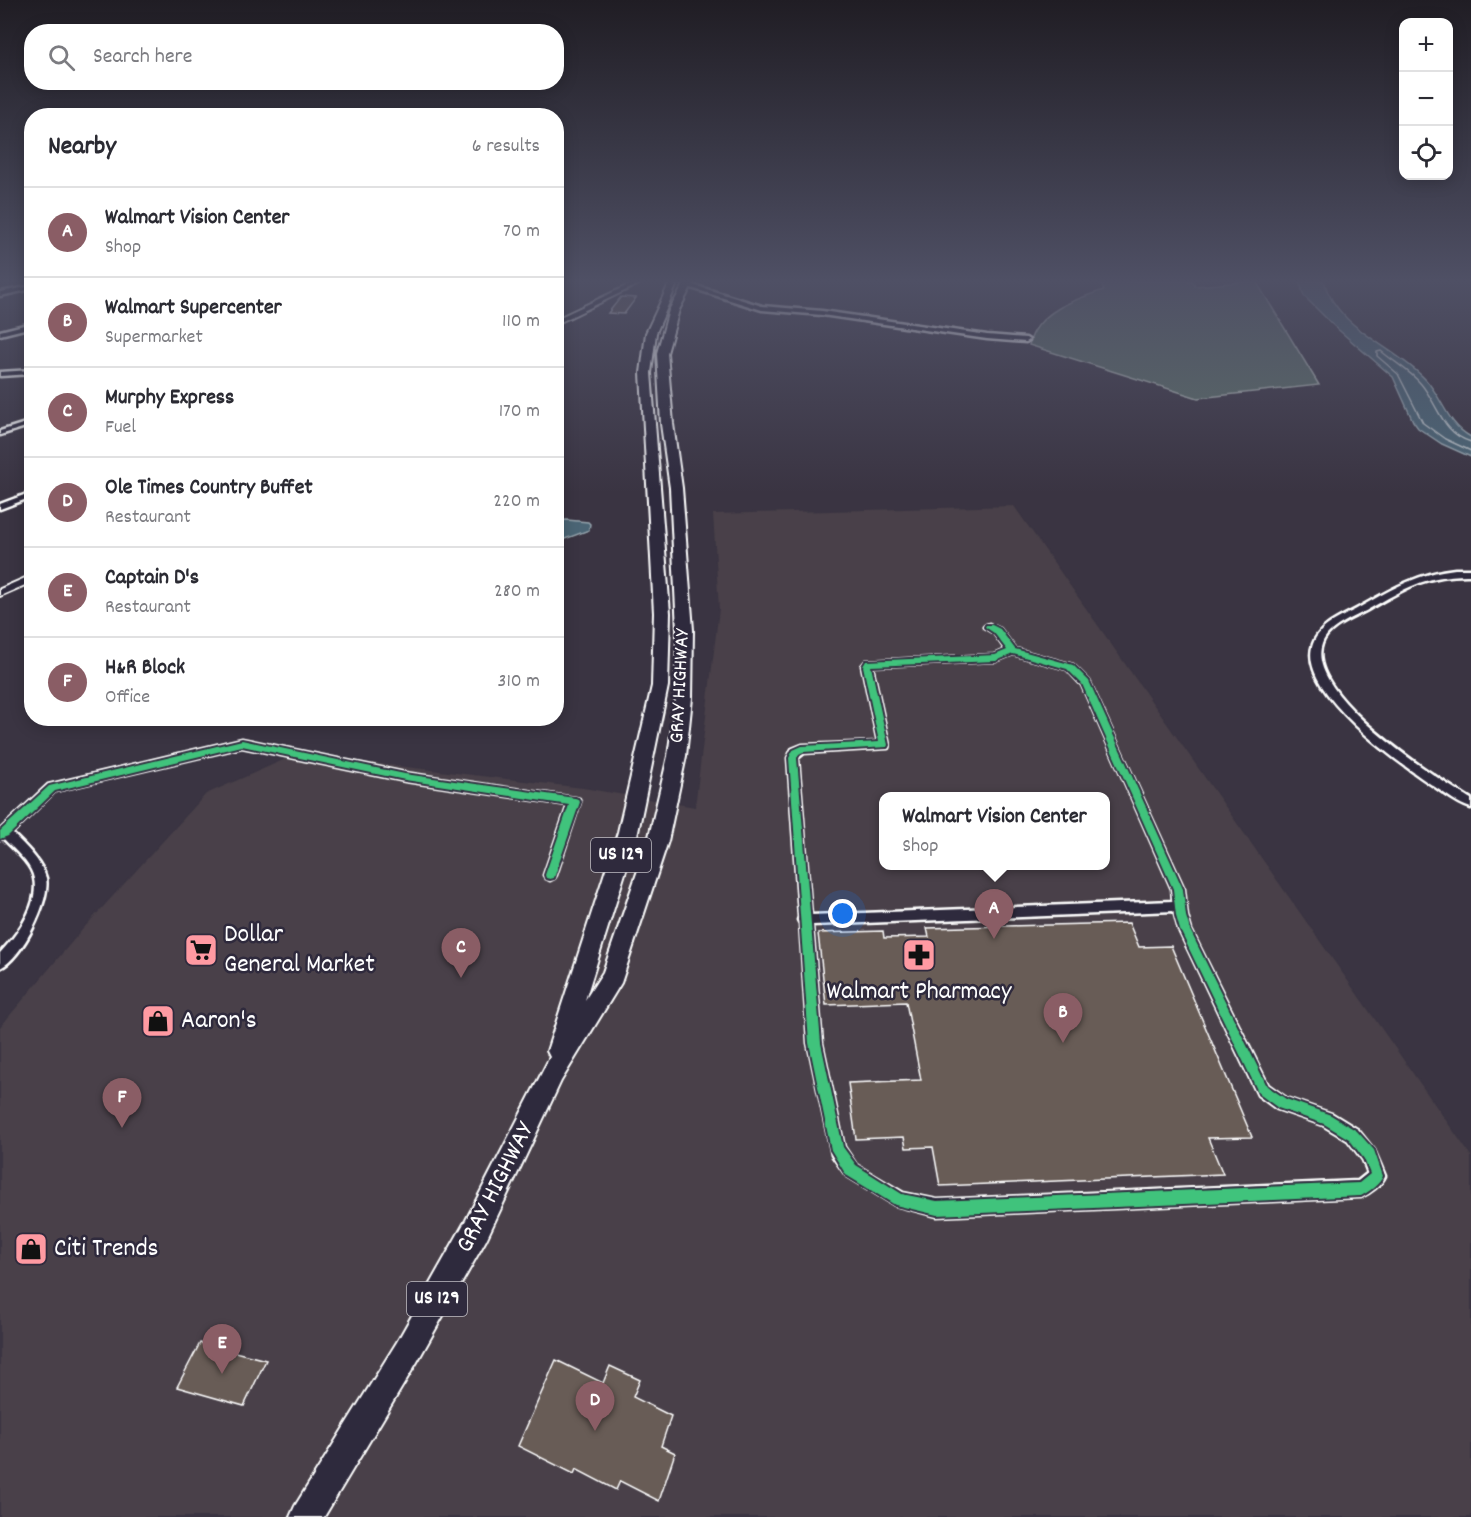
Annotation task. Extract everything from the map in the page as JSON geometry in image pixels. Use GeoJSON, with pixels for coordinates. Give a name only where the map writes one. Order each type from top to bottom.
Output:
{"type":"FeatureCollection","features":[{"type":"Feature","properties":{"kind":"highway","name":"GRAY HIGHWAY"},"geometry":{"type":"LineString","coordinates":[[553,1073],[583,970],[608,900],[628,832],[660,686],[662,612],[646,373],[649,352]]}},
{"type":"Feature","properties":{"kind":"highway","name":"GRAY HIGHWAY"},"geometry":{"type":"LineString","coordinates":[[306,1517],[407,1352],[477,1230],[553,1073],[613,976],[658,840],[677,756],[684,698],[685,603],[676,488],[667,424],[662,352]]}},
{"type":"Feature","properties":{"kind":"street"},"geometry":{"type":"LineString","coordinates":[[0,374],[24,372]]}},
{"type":"Feature","properties":{"kind":"street"},"geometry":{"type":"LineString","coordinates":[[0,433],[24,426]]}},
{"type":"Feature","properties":{"kind":"street"},"geometry":{"type":"LineString","coordinates":[[0,507],[24,497]]}},
{"type":"Feature","properties":{"kind":"street"},"geometry":{"type":"LineString","coordinates":[[1471,572],[1440,571],[1413,581],[1328,630],[1316,646],[1316,669],[1330,691],[1357,721],[1414,769],[1471,804]]}},
{"type":"Feature","properties":{"kind":"street"},"geometry":{"type":"LineString","coordinates":[[0,593],[24,582]]}},
{"type":"Feature","properties":{"kind":"street"},"geometry":{"type":"LineString","coordinates":[[989,627],[996,631],[1012,651],[1070,668],[1086,683],[1178,889],[1185,930],[1263,1090],[1282,1104],[1327,1119],[1353,1135],[1370,1155],[1377,1176],[1361,1189],[937,1208],[900,1200],[851,1170],[837,1150],[815,1042],[793,758],[796,752],[802,749],[884,746],[867,666],[869,663],[996,657],[1012,651]]}},
{"type":"Feature","properties":{"kind":"street"},"geometry":{"type":"LineString","coordinates":[[0,962],[23,935],[32,917],[40,885],[37,868],[2,834],[52,788],[242,743],[405,777],[575,802],[550,874]]}},
{"type":"Feature","properties":{"kind":"street"},"geometry":{"type":"LineString","coordinates":[[804,920],[1180,906]]}},
{"type":"Feature","properties":{"kind":"shaded area"},"geometry":{"type":"Polygon","coordinates":[[[1014,506],[1471,1156],[1471,1517],[0,1517],[0,1027],[82,930],[206,794],[297,754],[583,788],[695,807],[719,609],[713,514],[1014,506]]]}},
{"type":"Feature","properties":{"kind":"green space"},"geometry":{"type":"Polygon","coordinates":[[[1051,352],[1299,352],[1319,385],[1198,398],[1051,352]]]}},
{"type":"Feature","properties":{"kind":"water"},"geometry":{"type":"Polygon","coordinates":[[[1364,352],[1391,352],[1426,380],[1456,425],[1471,437],[1471,457],[1442,444],[1418,428],[1393,377],[1364,352]]]}},
{"type":"Feature","properties":{"kind":"water"},"geometry":{"type":"Polygon","coordinates":[[[564,520],[588,522],[589,530],[564,539],[564,520]]]}},
{"type":"Feature","properties":{"kind":"building"},"geometry":{"type":"Polygon","coordinates":[[[1129,923],[1139,947],[1171,946],[1252,1137],[1208,1138],[1223,1174],[940,1186],[933,1147],[906,1148],[904,1137],[856,1139],[848,1083],[921,1080],[906,1002],[826,1005],[818,933],[883,931],[884,938],[929,937],[927,928],[1129,923]]]}},
{"type":"Feature","properties":{"kind":"building"},"geometry":{"type":"Polygon","coordinates":[[[200,1343],[266,1360],[244,1406],[177,1387],[200,1343]]]}},
{"type":"Feature","properties":{"kind":"building"},"geometry":{"type":"Polygon","coordinates":[[[556,1360],[603,1383],[610,1366],[640,1380],[633,1397],[671,1416],[661,1446],[675,1453],[659,1501],[620,1481],[616,1490],[576,1469],[574,1474],[518,1446],[556,1360]]]}},
{"type":"Feature","properties":{"kind":"cycle path"},"geometry":{"type":"LineString","coordinates":[[989,627],[997,631],[1012,651],[1070,667],[1086,683],[1178,889],[1185,930],[1263,1090],[1282,1104],[1327,1119],[1353,1135],[1369,1155],[1377,1176],[1361,1189],[937,1208],[900,1200],[851,1170],[837,1150],[815,1043],[793,758],[796,752],[802,749],[884,745],[867,666],[869,663],[996,658],[1012,651]]}},
{"type":"Feature","properties":{"kind":"cycle path"},"geometry":{"type":"LineString","coordinates":[[0,835],[5,833],[52,788],[242,743],[405,777],[575,802],[550,875]]}},
{"type":"Feature","properties":{"kind":"place","name":"Walmart Vision Center"},"geometry":{"type":"Point","coordinates":[994,939]}},
{"type":"Feature","properties":{"kind":"place","name":"Dollar General Market"},"geometry":{"type":"Point","coordinates":[201,950]}},
{"type":"Feature","properties":{"kind":"place","name":"Walmart Pharmacy"},"geometry":{"type":"Point","coordinates":[919,955]}},
{"type":"Feature","properties":{"kind":"place","name":"Murphy Express"},"geometry":{"type":"Point","coordinates":[461,978]}},
{"type":"Feature","properties":{"kind":"place","name":"Aaron's"},"geometry":{"type":"Point","coordinates":[158,1021]}},
{"type":"Feature","properties":{"kind":"place","name":"Walmart Supercenter"},"geometry":{"type":"Point","coordinates":[1063,1043]}},
{"type":"Feature","properties":{"kind":"place","name":"H&R Block"},"geometry":{"type":"Point","coordinates":[122,1128]}},
{"type":"Feature","properties":{"kind":"place","name":"Citi Trends"},"geometry":{"type":"Point","coordinates":[31,1249]}},
{"type":"Feature","properties":{"kind":"place","name":"Captain D's"},"geometry":{"type":"Point","coordinates":[222,1374]}},
{"type":"Feature","properties":{"kind":"place","name":"Ole Times Country Buffet"},"geometry":{"type":"Point","coordinates":[595,1431]}}]}
